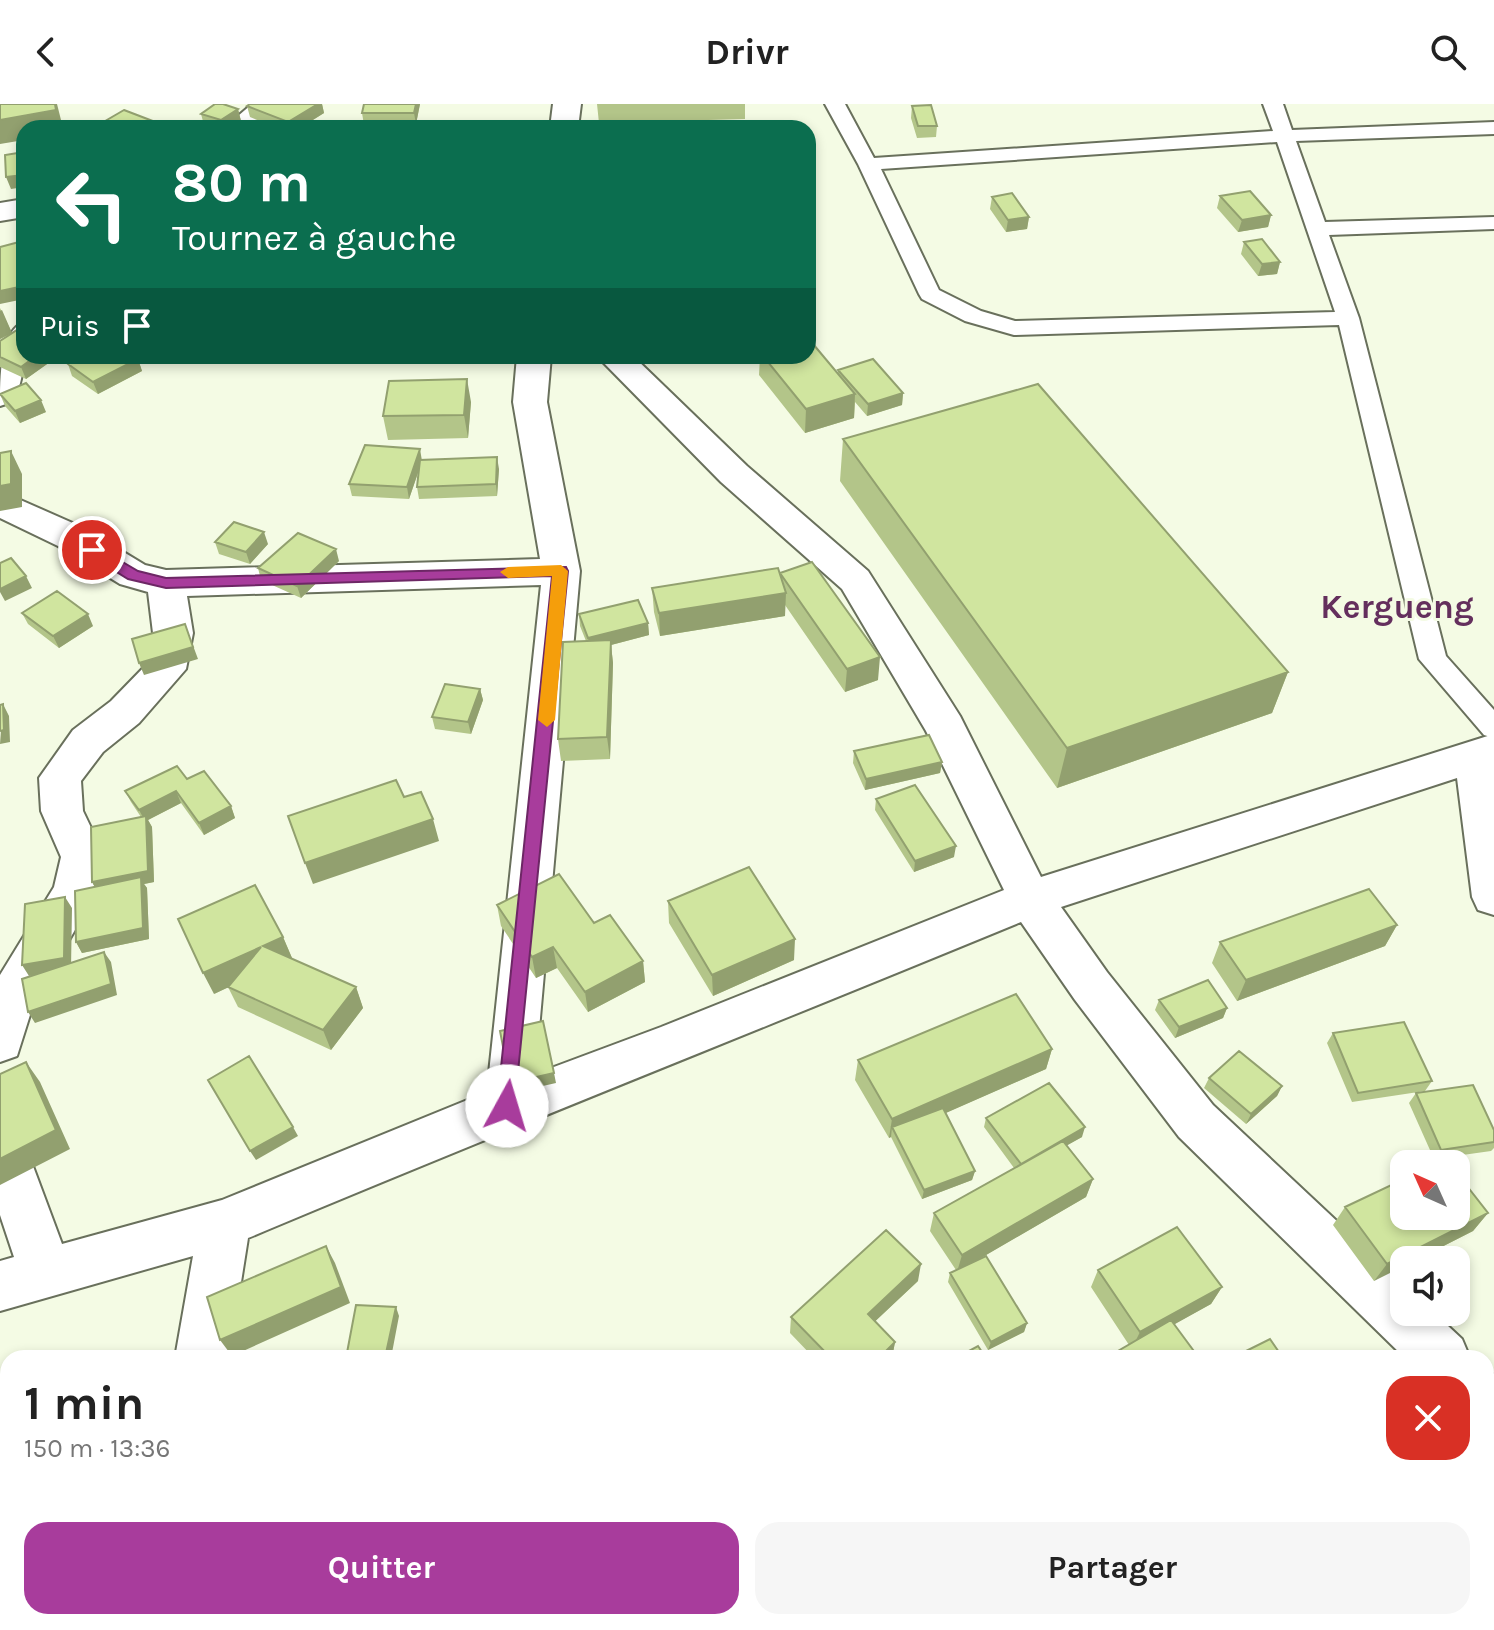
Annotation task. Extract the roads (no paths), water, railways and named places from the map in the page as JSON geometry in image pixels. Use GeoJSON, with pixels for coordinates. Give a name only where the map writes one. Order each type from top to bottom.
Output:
{"type":"FeatureCollection","features":[{"type":"Feature","properties":{"kind":"street"},"geometry":{"type":"LineString","coordinates":[[249,120],[270,104]]}},
{"type":"Feature","properties":{"kind":"street"},"geometry":{"type":"LineString","coordinates":[[0,395],[6,357],[16,343]]}},
{"type":"Feature","properties":{"kind":"street"},"geometry":{"type":"LineString","coordinates":[[507,1106],[561,571],[530,402],[533,364]]}},
{"type":"Feature","properties":{"kind":"street"},"geometry":{"type":"LineString","coordinates":[[622,364],[734,474],[855,580],[945,727],[1030,899],[1091,986],[1196,1121],[1435,1350]]}},
{"type":"Feature","properties":{"kind":"street"},"geometry":{"type":"LineString","coordinates":[[0,503],[71,537],[133,575],[166,583],[561,571]]}},
{"type":"Feature","properties":{"kind":"street"},"geometry":{"type":"LineString","coordinates":[[0,1041],[13,995],[76,890],[83,857],[62,811],[60,778],[88,741],[125,712],[166,669],[173,633],[166,583]]}},
{"type":"Feature","properties":{"kind":"street"},"geometry":{"type":"LineString","coordinates":[[0,1142],[23,1279],[225,1223],[507,1106],[678,1042],[1030,899],[1488,745],[1494,897]]}},
{"type":"Feature","properties":{"kind":"street"},"geometry":{"type":"LineString","coordinates":[[203,1350],[225,1223]]}},
{"type":"Feature","properties":{"kind":"lane"},"geometry":{"type":"LineString","coordinates":[[835,104],[868,164],[930,294],[973,316],[1014,328],[1348,318]]}},
{"type":"Feature","properties":{"kind":"lane"},"geometry":{"type":"LineString","coordinates":[[1273,104],[1348,318],[1433,659],[1488,745]]}},
{"type":"Feature","properties":{"kind":"lane"},"geometry":{"type":"LineString","coordinates":[[868,164],[1284,136],[1494,128]]}},
{"type":"Feature","properties":{"kind":"lane"},"geometry":{"type":"LineString","coordinates":[[1317,229],[1494,223]]}},
{"type":"Feature","properties":{"kind":"district","name":"Kergueng"},"geometry":{"type":"Point","coordinates":[1397,606]}}]}
